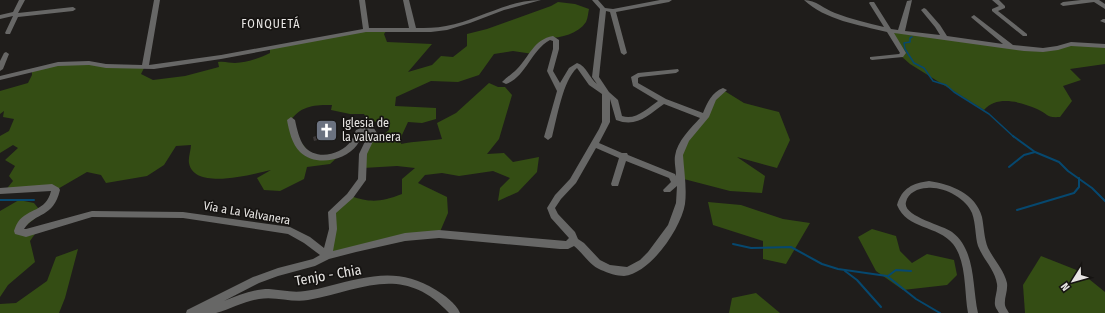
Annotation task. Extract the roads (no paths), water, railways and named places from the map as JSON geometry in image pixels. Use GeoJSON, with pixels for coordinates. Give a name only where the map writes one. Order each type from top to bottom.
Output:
{"type":"FeatureCollection","features":[{"type":"Feature","properties":{"kind":"street"},"geometry":{"type":"LineString","coordinates":[[8,32],[22,0]]}},
{"type":"Feature","properties":{"kind":"street"},"geometry":{"type":"LineString","coordinates":[[145,66],[157,0]]}},
{"type":"Feature","properties":{"kind":"street"},"geometry":{"type":"LineString","coordinates":[[362,0],[366,30]]}},
{"type":"Feature","properties":{"kind":"street"},"geometry":{"type":"LineString","coordinates":[[406,0],[413,30]]}},
{"type":"Feature","properties":{"kind":"street"},"geometry":{"type":"LineString","coordinates":[[0,78],[43,66],[63,63],[154,67],[221,57],[366,30],[431,30],[456,27],[492,13],[538,0]]}},
{"type":"Feature","properties":{"kind":"street"},"geometry":{"type":"LineString","coordinates":[[595,0],[603,9],[613,11],[669,0]]}},
{"type":"Feature","properties":{"kind":"street"},"geometry":{"type":"LineString","coordinates":[[807,0],[824,11],[834,15],[887,30],[944,36],[1012,48],[1043,50],[1071,44],[1105,46]]}},
{"type":"Feature","properties":{"kind":"street"},"geometry":{"type":"LineString","coordinates":[[995,0],[1003,7],[994,10],[1025,35]]}},
{"type":"Feature","properties":{"kind":"street"},"geometry":{"type":"LineString","coordinates":[[1063,4],[1096,0],[1105,7]]}},
{"type":"Feature","properties":{"kind":"street"},"geometry":{"type":"LineString","coordinates":[[901,32],[910,1]]}},
{"type":"Feature","properties":{"kind":"street"},"geometry":{"type":"LineString","coordinates":[[872,3],[887,30],[903,53],[902,56],[872,58]]}},
{"type":"Feature","properties":{"kind":"street"},"geometry":{"type":"LineString","coordinates":[[0,18],[16,14],[73,9]]}},
{"type":"Feature","properties":{"kind":"street"},"geometry":{"type":"LineString","coordinates":[[603,9],[595,77],[614,100],[619,118],[629,122],[663,101]]}},
{"type":"Feature","properties":{"kind":"street"},"geometry":{"type":"LineString","coordinates":[[924,10],[938,26],[944,36]]}},
{"type":"Feature","properties":{"kind":"street"},"geometry":{"type":"LineString","coordinates":[[613,11],[624,53]]}},
{"type":"Feature","properties":{"kind":"street"},"geometry":{"type":"LineString","coordinates":[[974,17],[1012,48]]}},
{"type":"Feature","properties":{"kind":"street"},"geometry":{"type":"LineString","coordinates":[[506,82],[521,70],[538,46],[548,38],[553,38],[556,40],[556,48],[550,71],[561,92]]}},
{"type":"Feature","properties":{"kind":"street"},"geometry":{"type":"LineString","coordinates":[[0,70],[6,54]]}},
{"type":"Feature","properties":{"kind":"street"},"geometry":{"type":"LineString","coordinates":[[548,136],[565,78],[572,69],[577,66],[580,67],[596,88],[606,92]]}},
{"type":"Feature","properties":{"kind":"street"},"geometry":{"type":"LineString","coordinates":[[676,71],[634,77],[635,84],[663,101],[705,117]]}},
{"type":"Feature","properties":{"kind":"street"},"geometry":{"type":"LineString","coordinates":[[573,241],[578,243],[601,266],[625,272],[642,264],[670,231],[677,215],[681,201],[679,155],[681,148],[686,139],[705,117],[713,100],[723,90]]}},
{"type":"Feature","properties":{"kind":"street"},"geometry":{"type":"LineString","coordinates":[[573,241],[574,238],[572,235],[554,216],[551,208],[558,197],[573,181],[595,145],[606,122],[606,92]]}},
{"type":"Feature","properties":{"kind":"street"},"geometry":{"type":"LineString","coordinates":[[291,120],[293,132],[303,151],[312,156],[324,158],[341,154],[354,143],[359,132],[370,129],[373,133],[363,154],[362,180],[350,196],[332,212],[333,229],[327,256]]}},
{"type":"Feature","properties":{"kind":"street"},"geometry":{"type":"LineString","coordinates":[[595,145],[672,176],[675,183],[667,190]]}},
{"type":"Feature","properties":{"kind":"street"},"geometry":{"type":"LineString","coordinates":[[615,184],[624,156]]}},
{"type":"Feature","properties":{"kind":"street"},"geometry":{"type":"LineString","coordinates":[[973,313],[970,301],[968,275],[959,245],[947,234],[918,222],[904,211],[901,204],[903,198],[911,188],[927,184],[938,185],[952,190],[964,198],[975,211],[983,246],[1002,282],[1003,292],[1000,305],[1004,313]]}},
{"type":"Feature","properties":{"kind":"street","name":"Vía a La Valvanera"},"geometry":{"type":"LineString","coordinates":[[0,191],[47,188],[56,190],[55,198],[52,203],[42,212],[24,221],[18,231],[26,233],[92,214],[183,215],[290,231],[307,240],[327,256]]}},
{"type":"Feature","properties":{"kind":"street"},"geometry":{"type":"LineString","coordinates":[[191,313],[256,280],[278,272],[356,248],[405,237],[440,234],[560,245],[568,245],[573,241]]}},
{"type":"Feature","properties":{"kind":"street","name":"Tenjo - Chia"},"geometry":{"type":"LineString","coordinates":[[198,313],[207,312],[235,300],[256,294],[266,293],[305,296],[361,283],[393,279],[418,286],[438,295],[455,313]]}},
{"type":"Feature","properties":{"kind":"waterway"},"geometry":{"type":"LineString","coordinates":[[912,37],[910,38],[910,42],[904,43],[905,49],[914,63],[924,68],[933,81],[946,85],[954,92],[989,114],[1014,137]]}},
{"type":"Feature","properties":{"kind":"waterway"},"geometry":{"type":"LineString","coordinates":[[1013,136],[1035,152]]}},
{"type":"Feature","properties":{"kind":"waterway"},"geometry":{"type":"LineString","coordinates":[[1009,167],[1024,155],[1035,152]]}},
{"type":"Feature","properties":{"kind":"waterway"},"geometry":{"type":"LineString","coordinates":[[1035,152],[1059,162],[1079,179]]}},
{"type":"Feature","properties":{"kind":"waterway"},"geometry":{"type":"LineString","coordinates":[[1017,210],[1074,193],[1079,187],[1079,179]]}},
{"type":"Feature","properties":{"kind":"waterway"},"geometry":{"type":"LineString","coordinates":[[1079,179],[1092,188],[1105,201]]}},
{"type":"Feature","properties":{"kind":"waterway"},"geometry":{"type":"LineString","coordinates":[[0,200],[34,200]]}},
{"type":"Feature","properties":{"kind":"waterway"},"geometry":{"type":"LineString","coordinates":[[733,244],[751,248],[791,247],[822,264],[838,269],[887,276],[916,299],[940,313]]}},
{"type":"Feature","properties":{"kind":"waterway"},"geometry":{"type":"LineString","coordinates":[[888,276],[896,270],[911,271]]}},
{"type":"Feature","properties":{"kind":"waterway"},"geometry":{"type":"LineString","coordinates":[[845,271],[857,280],[881,307]]}},
{"type":"Feature","properties":{"kind":"place","name":"Iglesia de la valvanera"},"geometry":{"type":"Point","coordinates":[326,130]}},
{"type":"Feature","properties":{"kind":"district","name":"FONQUETÁ"},"geometry":{"type":"Point","coordinates":[271,24]}}]}
